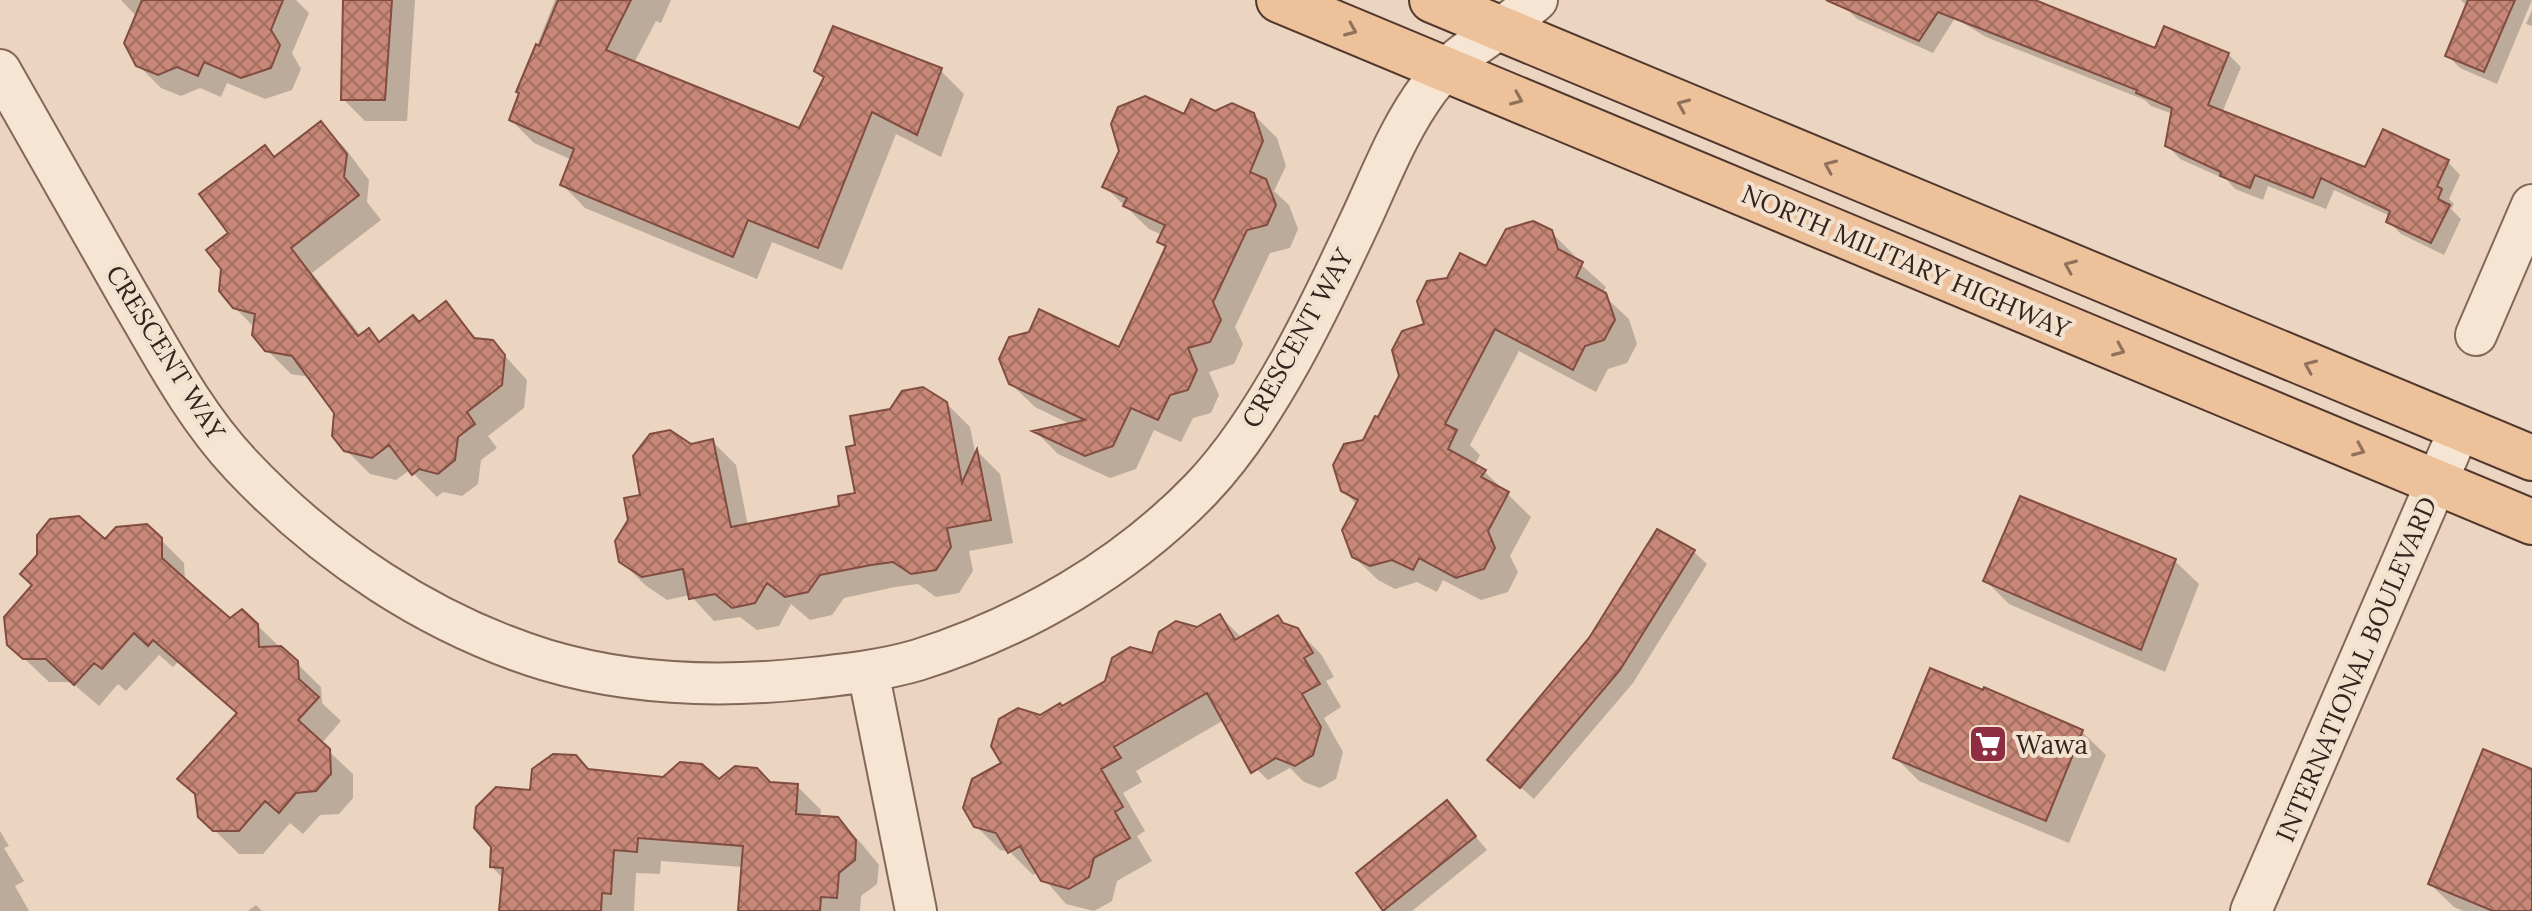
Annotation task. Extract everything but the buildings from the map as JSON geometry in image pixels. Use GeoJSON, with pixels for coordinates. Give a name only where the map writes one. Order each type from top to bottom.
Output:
{"type":"FeatureCollection","features":[{"type":"Feature","properties":{"kind":"main road","name":"NORTH MILITARY HIGHWAY"},"geometry":{"type":"LineString","coordinates":[[1279,0],[2532,522]]}},
{"type":"Feature","properties":{"kind":"main road"},"geometry":{"type":"LineString","coordinates":[[1432,0],[1501,14],[2532,458]]}},
{"type":"Feature","properties":{"kind":"street","name":"CRESCENT WAY"},"geometry":{"type":"LineString","coordinates":[[0,70],[161,352],[202,417],[239,463],[304,526],[366,574],[433,613],[544,659],[614,676],[672,684],[758,684],[868,671],[914,661],[973,641],[1043,607],[1154,533],[1203,487],[1245,435],[1289,362],[1407,122],[1431,84],[1501,14],[1522,14],[1537,0]]}},
{"type":"Feature","properties":{"kind":"street"},"geometry":{"type":"LineString","coordinates":[[2476,335],[2532,205]]}},
{"type":"Feature","properties":{"kind":"street","name":"INTERNATIONAL BOULEVARD"},"geometry":{"type":"LineString","coordinates":[[2251,911],[2460,428]]}},
{"type":"Feature","properties":{"kind":"street"},"geometry":{"type":"LineString","coordinates":[[868,671],[916,911]]}},
{"type":"Feature","properties":{"kind":"place","name":"Wawa"},"geometry":{"type":"Point","coordinates":[1988,744]}}]}
